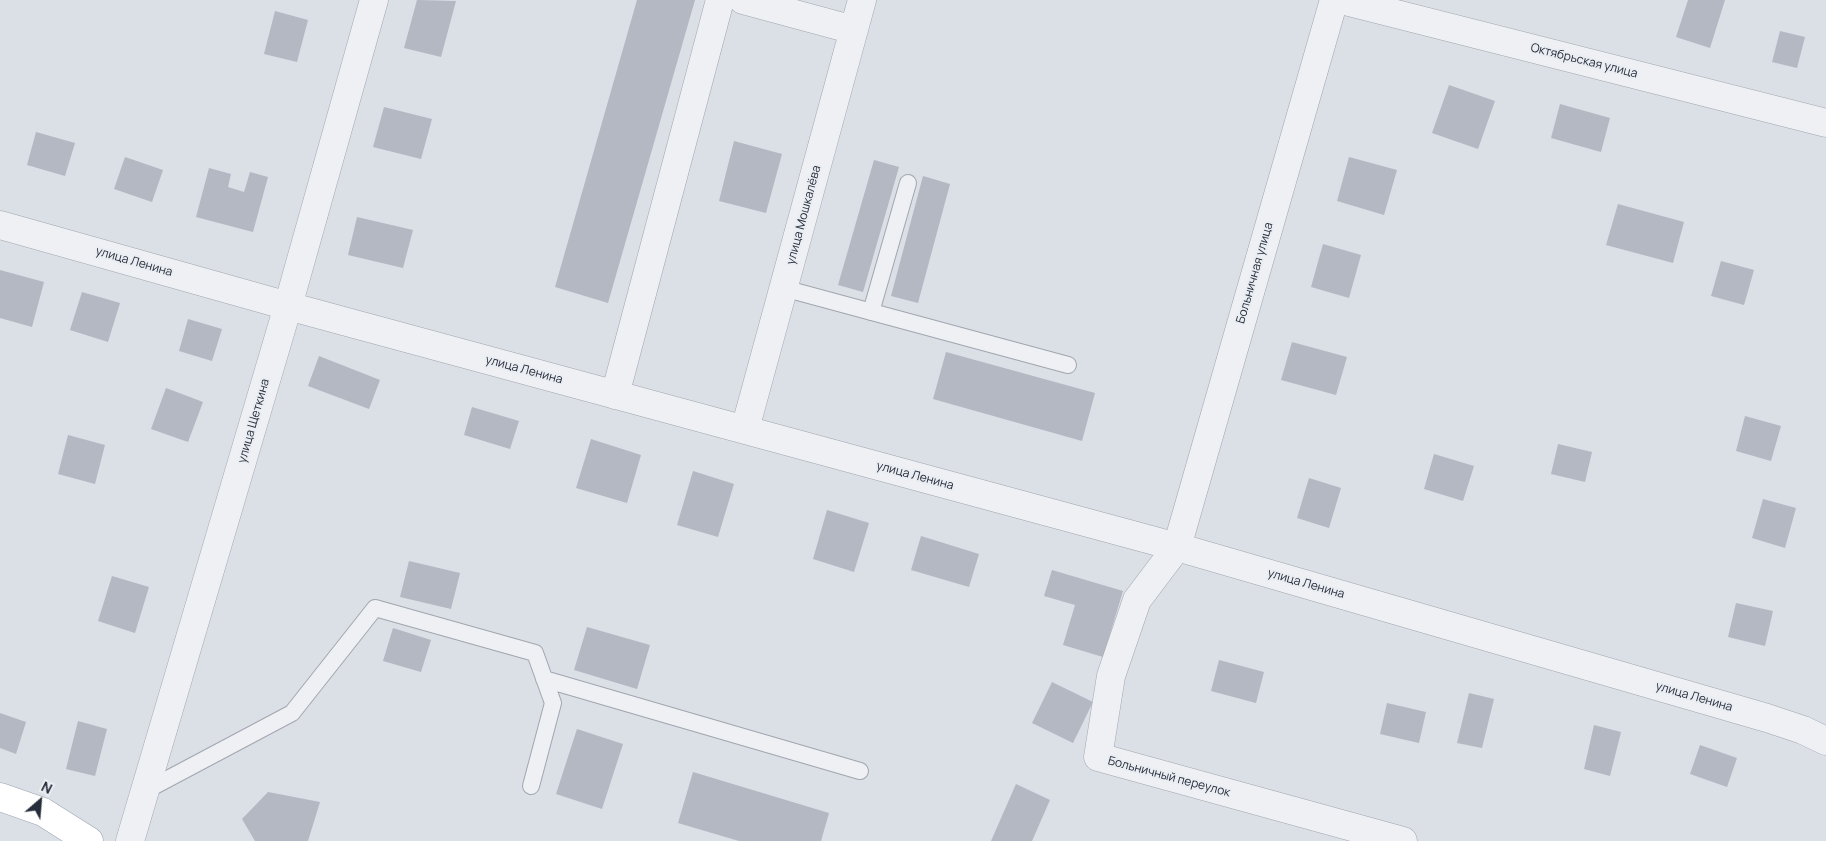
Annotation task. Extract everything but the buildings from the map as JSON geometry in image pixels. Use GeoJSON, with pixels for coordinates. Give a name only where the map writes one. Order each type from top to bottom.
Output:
{"type":"FeatureCollection","features":[{"type":"Feature","properties":{"kind":"main road"},"geometry":{"type":"LineString","coordinates":[[0,797],[43,812],[89,841]]}},
{"type":"Feature","properties":{"kind":"street","name":"улица Щеткина"},"geometry":{"type":"LineString","coordinates":[[130,841],[288,306],[374,0]]}},
{"type":"Feature","properties":{"kind":"street"},"geometry":{"type":"LineString","coordinates":[[615,394],[720,0]]}},
{"type":"Feature","properties":{"kind":"street"},"geometry":{"type":"LineString","coordinates":[[743,0],[854,30]]}},
{"type":"Feature","properties":{"kind":"street","name":"улица Мошкалёва"},"geometry":{"type":"LineString","coordinates":[[744,430],[862,0]]}},
{"type":"Feature","properties":{"kind":"street","name":"Больничная улица"},"geometry":{"type":"LineString","coordinates":[[1177,547],[1334,0]]}},
{"type":"Feature","properties":{"kind":"street","name":"Октябрьская улица"},"geometry":{"type":"LineString","coordinates":[[1341,0],[1826,122]]}},
{"type":"Feature","properties":{"kind":"street","name":"улица Ленина"},"geometry":{"type":"LineString","coordinates":[[0,225],[288,306],[1177,547],[1758,715],[1803,730],[1826,741]]}},
{"type":"Feature","properties":{"kind":"street","name":"Больничный переулок"},"geometry":{"type":"LineString","coordinates":[[1177,547],[1137,600],[1111,676],[1098,757],[1403,841]]}},
{"type":"Feature","properties":{"kind":"lane"},"geometry":{"type":"LineString","coordinates":[[871,312],[908,183]]}},
{"type":"Feature","properties":{"kind":"lane"},"geometry":{"type":"LineString","coordinates":[[784,288],[1068,365]]}},
{"type":"Feature","properties":{"kind":"lane"},"geometry":{"type":"LineString","coordinates":[[145,791],[292,713],[374,608],[535,653],[553,704],[531,786]]}},
{"type":"Feature","properties":{"kind":"lane"},"geometry":{"type":"LineString","coordinates":[[544,679],[860,771]]}}]}
